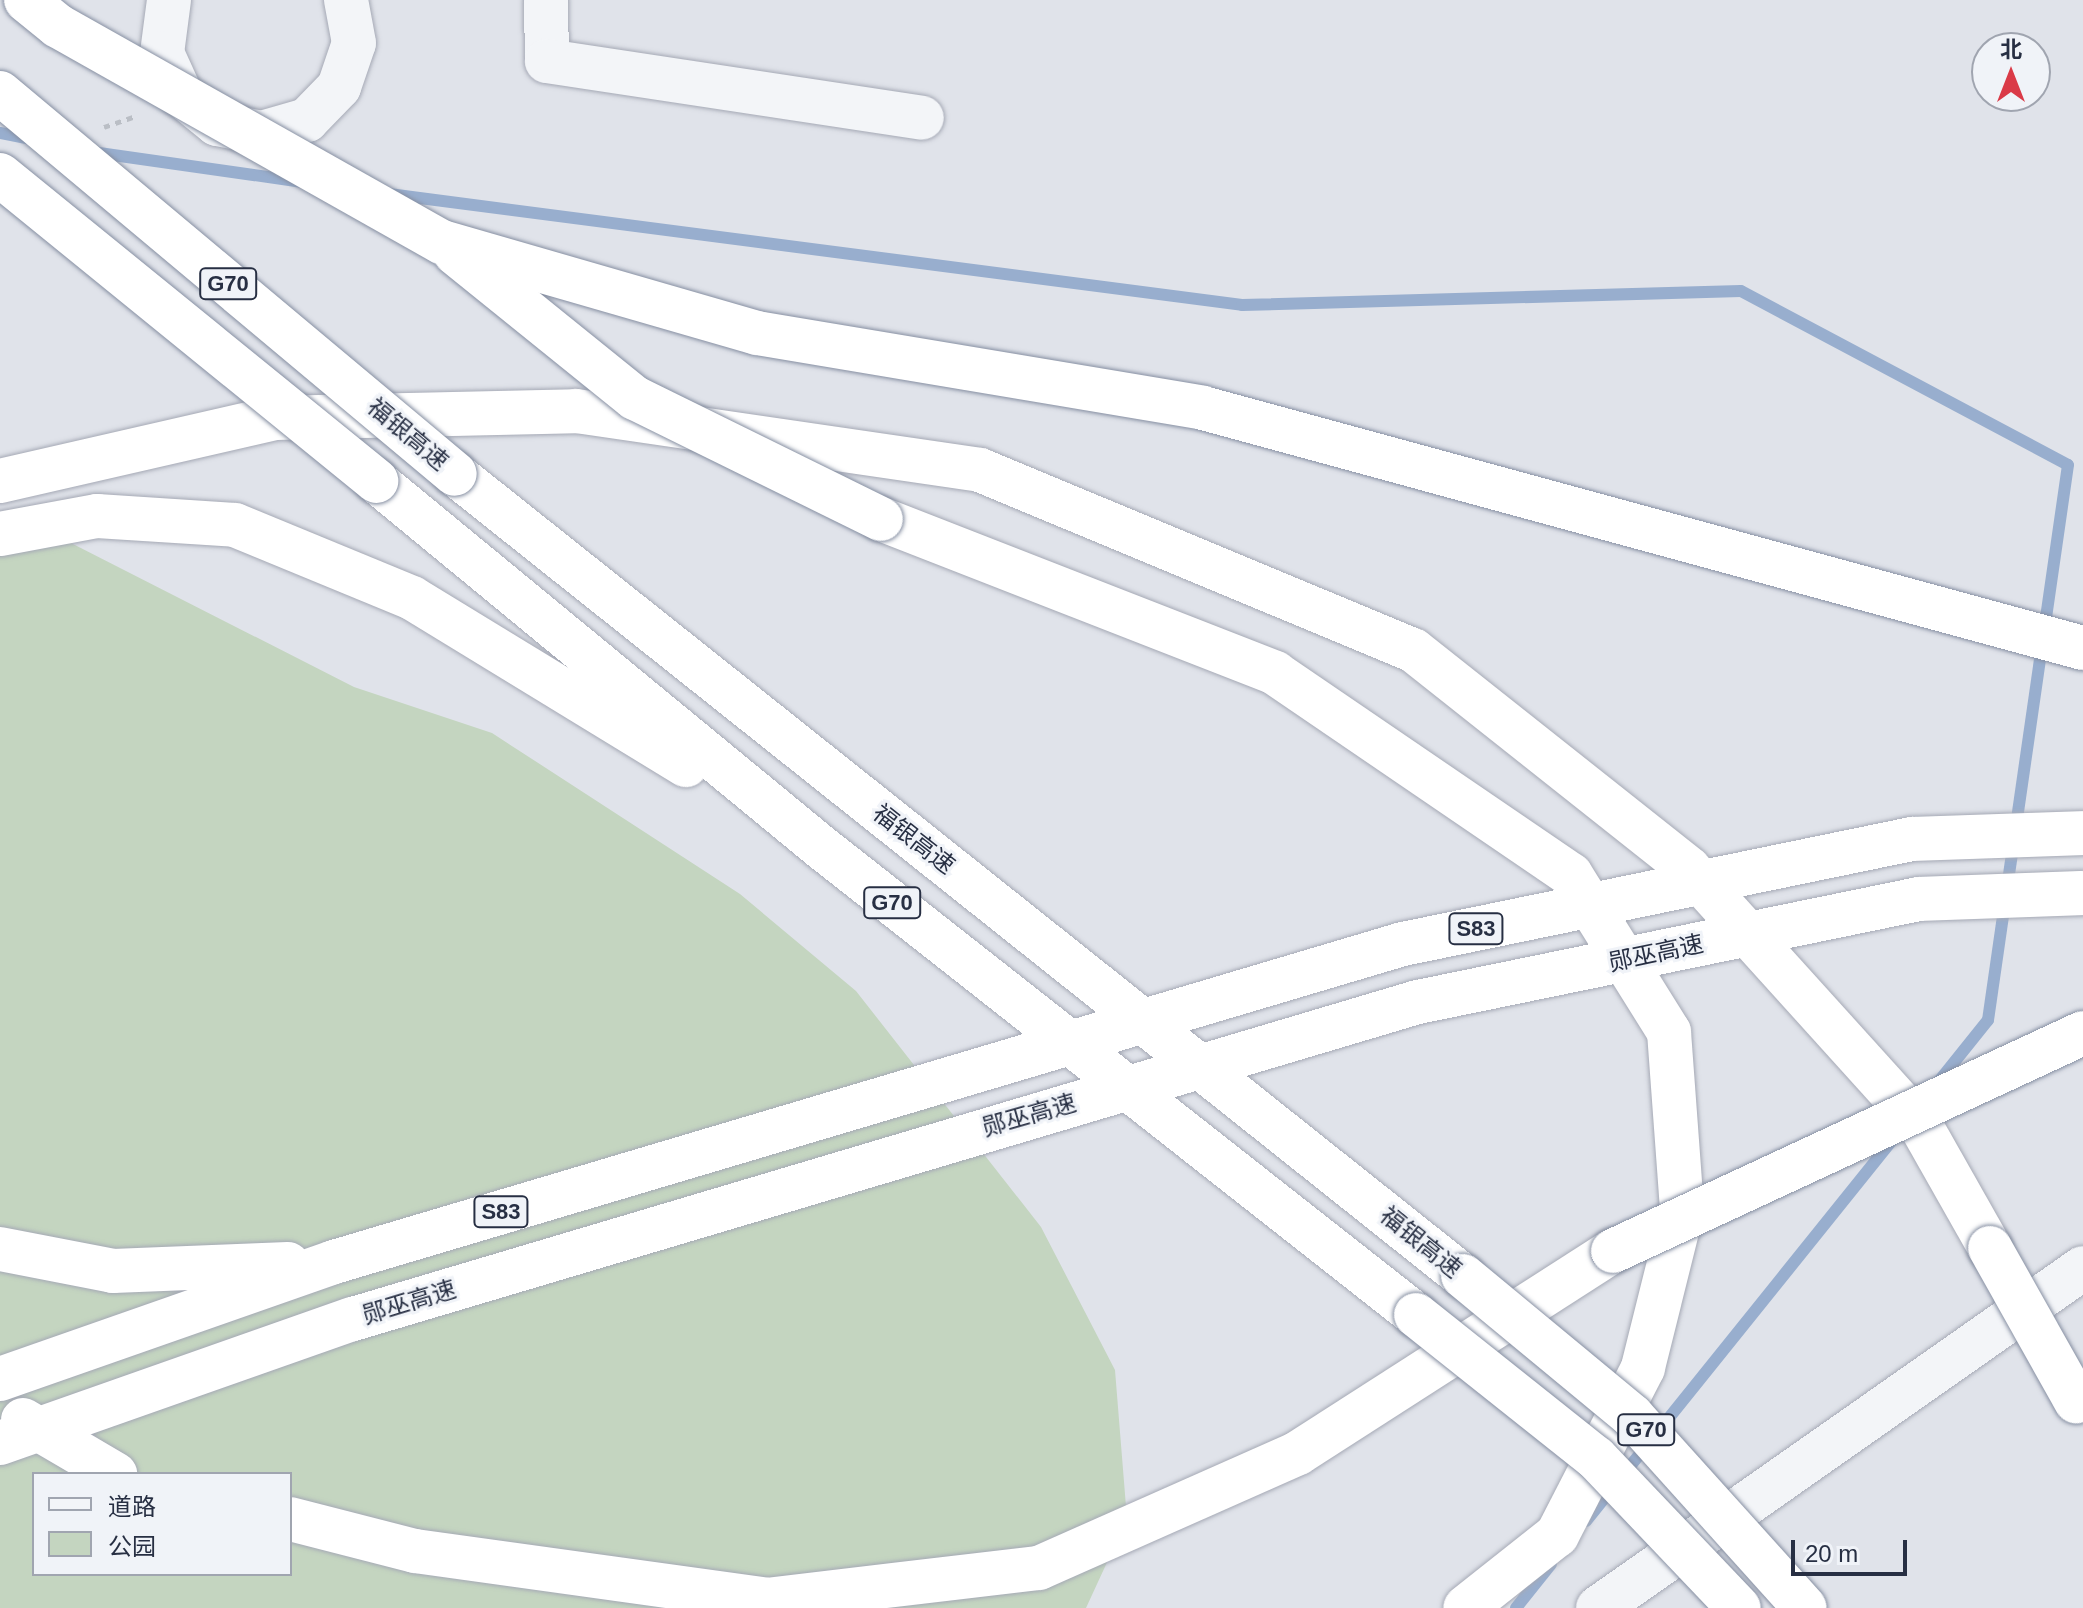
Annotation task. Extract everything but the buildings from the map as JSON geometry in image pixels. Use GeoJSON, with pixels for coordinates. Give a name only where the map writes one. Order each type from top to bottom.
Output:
{"type":"FeatureCollection","features":[{"type":"Feature","properties":{"kind":"highway"},"geometry":{"type":"LineString","coordinates":[[26,0],[58,26],[442,242],[635,398],[881,519],[1275,673],[1571,875],[1669,1032],[1682,1211],[1643,1368],[1557,1535],[1465,1608]]}},
{"type":"Feature","properties":{"kind":"highway","name":"福银高速"},"geometry":{"type":"LineString","coordinates":[[0,93],[455,474],[1463,1276],[1632,1416],[1805,1608]]}},
{"type":"Feature","properties":{"kind":"highway","name":"G70"},"geometry":{"type":"LineString","coordinates":[[0,175],[822,848],[1596,1458],[1739,1608]]}},
{"type":"Feature","properties":{"kind":"highway"},"geometry":{"type":"LineString","coordinates":[[442,242],[757,333],[1203,408],[2083,648]]}},
{"type":"Feature","properties":{"kind":"highway"},"geometry":{"type":"LineString","coordinates":[[0,481],[274,418],[576,411],[980,470],[1413,650],[1689,869],[1921,1126],[2079,1411]]}},
{"type":"Feature","properties":{"kind":"highway"},"geometry":{"type":"LineString","coordinates":[[0,534],[97,516],[235,525],[412,598],[822,848]]}},
{"type":"Feature","properties":{"kind":"highway","name":"S83"},"geometry":{"type":"LineString","coordinates":[[0,1379],[334,1262],[1403,944],[1912,839],[2083,833]]}},
{"type":"Feature","properties":{"kind":"highway","name":"郧巫高速"},"geometry":{"type":"LineString","coordinates":[[0,1443],[353,1319],[1418,1002],[1919,899],[2083,893]]}},
{"type":"Feature","properties":{"kind":"highway"},"geometry":{"type":"LineString","coordinates":[[292,1520],[415,1551],[766,1600],[1039,1568],[1298,1453],[1613,1251],[2083,1033]]}},
{"type":"Feature","properties":{"kind":"highway"},"geometry":{"type":"LineString","coordinates":[[0,1249],[113,1271],[334,1262]]}},
{"type":"Feature","properties":{"kind":"highway"},"geometry":{"type":"LineString","coordinates":[[0,1406],[112,1472]]}},
{"type":"Feature","properties":{"kind":"street"},"geometry":{"type":"LineString","coordinates":[[169,0],[162,53],[181,95],[217,124],[262,133],[307,120],[339,87],[354,43],[346,0]]}},
{"type":"Feature","properties":{"kind":"street"},"geometry":{"type":"LineString","coordinates":[[546,0],[547,61],[922,118]]}},
{"type":"Feature","properties":{"kind":"street"},"geometry":{"type":"LineString","coordinates":[[1598,1608],[2083,1268]]}},
{"type":"Feature","properties":{"kind":"green space"},"geometry":{"type":"Polygon","coordinates":[[[0,532],[71,543],[354,687],[492,733],[740,894],[856,991],[1041,1227],[1115,1370],[1127,1519],[1086,1608],[0,1608],[0,532]]]}},
{"type":"Feature","properties":{"kind":"waterway"},"geometry":{"type":"LineString","coordinates":[[0,133],[31,139]]}},
{"type":"Feature","properties":{"kind":"waterway"},"geometry":{"type":"LineString","coordinates":[[92,152],[303,182]]}},
{"type":"Feature","properties":{"kind":"waterway"},"geometry":{"type":"LineString","coordinates":[[389,194],[1242,305],[1741,291],[2068,465],[1988,1020],[1936,1085]]}},
{"type":"Feature","properties":{"kind":"waterway"},"geometry":{"type":"LineString","coordinates":[[1586,1521],[1895,1137]]}},
{"type":"Feature","properties":{"kind":"waterway"},"geometry":{"type":"LineString","coordinates":[[1516,1608],[1551,1564]]}}]}
